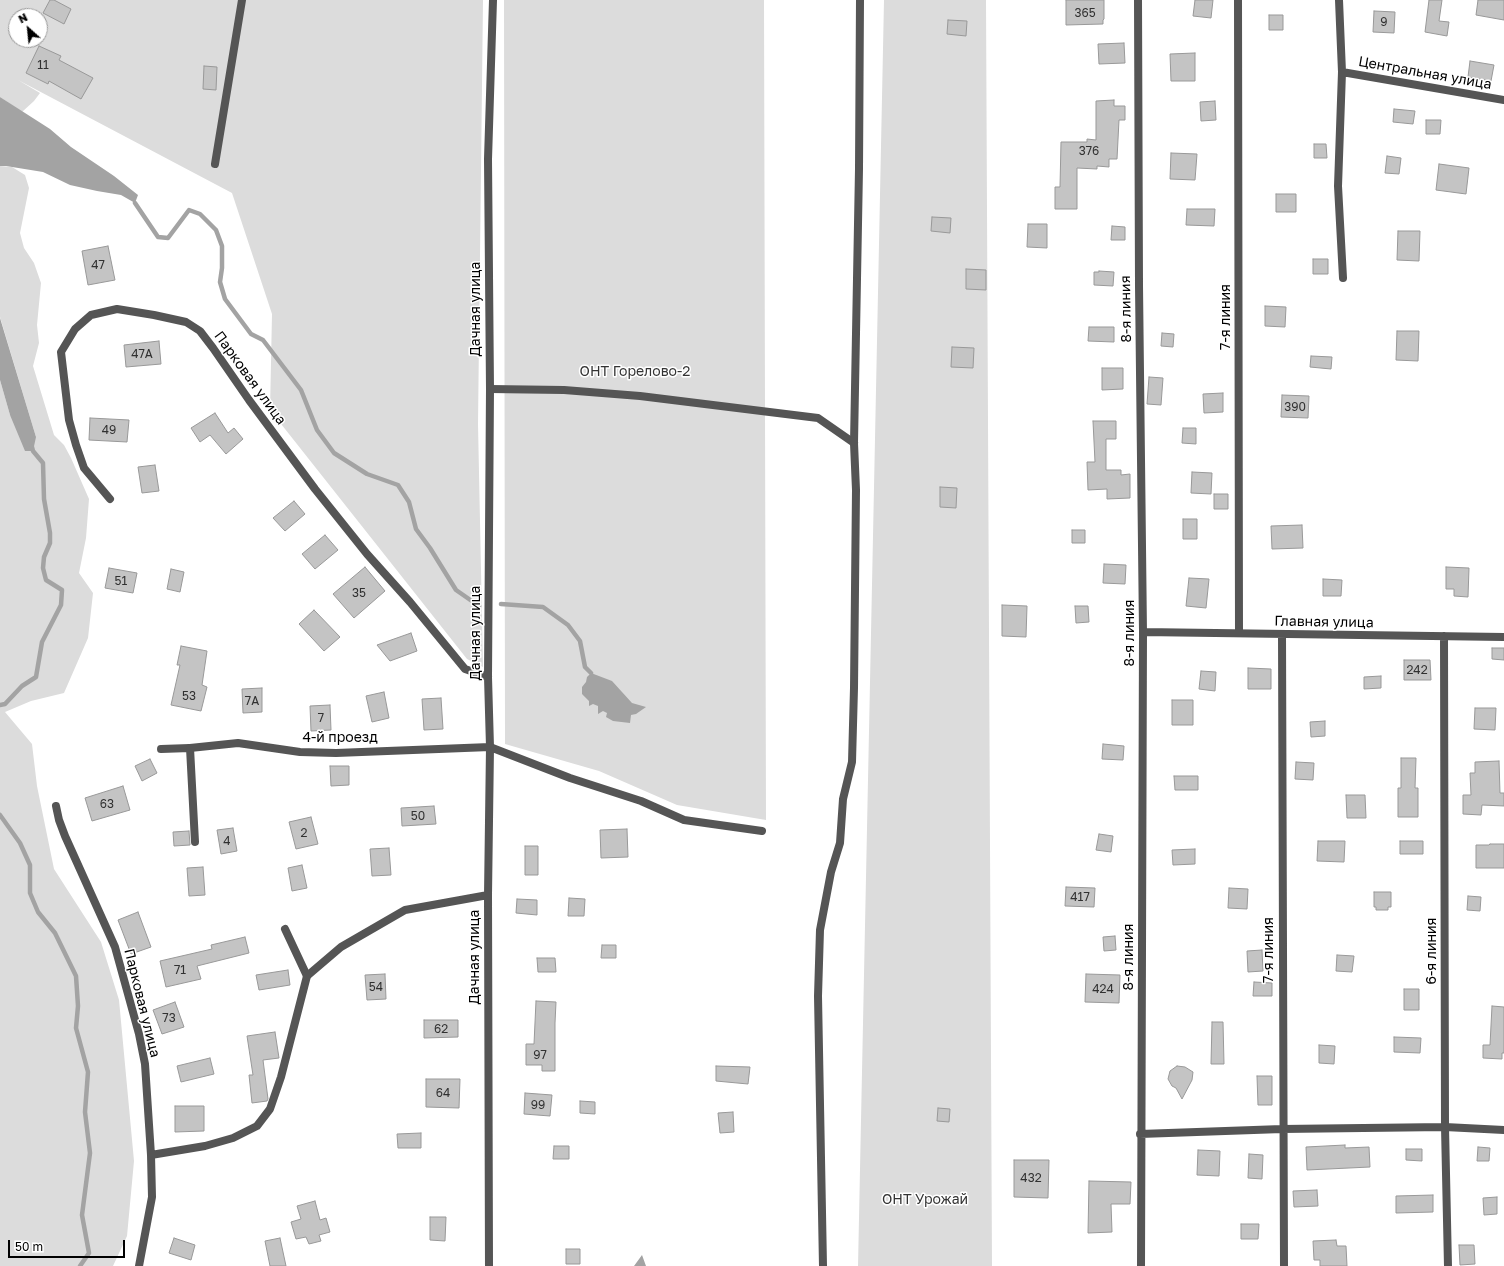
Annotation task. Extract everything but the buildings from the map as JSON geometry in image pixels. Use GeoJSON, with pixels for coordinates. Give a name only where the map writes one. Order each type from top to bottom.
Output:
{"type":"FeatureCollection","features":[{"type":"Feature","properties":{"kind":"street"},"geometry":{"type":"LineString","coordinates":[[215,164],[242,0]]}},
{"type":"Feature","properties":{"kind":"street","name":"Дачная улица"},"geometry":{"type":"LineString","coordinates":[[489,1266],[488,894],[490,747],[488,677],[490,389],[488,159],[493,0]]}},
{"type":"Feature","properties":{"kind":"street"},"geometry":{"type":"LineString","coordinates":[[823,1266],[818,996],[820,930],[831,872],[840,843],[844,799],[852,762],[856,498],[854,442],[859,169],[860,0]]}},
{"type":"Feature","properties":{"kind":"street","name":"8-я линия"},"geometry":{"type":"LineString","coordinates":[[1138,0],[1139,286],[1144,632],[1140,1134],[1141,1266]]}},
{"type":"Feature","properties":{"kind":"street","name":"7-я линия"},"geometry":{"type":"LineString","coordinates":[[1238,0],[1239,633]]}},
{"type":"Feature","properties":{"kind":"street"},"geometry":{"type":"LineString","coordinates":[[1339,0],[1342,72],[1338,186],[1343,278]]}},
{"type":"Feature","properties":{"kind":"street","name":"Центральная улица"},"geometry":{"type":"LineString","coordinates":[[1342,72],[1504,100]]}},
{"type":"Feature","properties":{"kind":"street","name":"Парковая улица"},"geometry":{"type":"LineString","coordinates":[[110,499],[84,468],[76,445],[69,420],[61,352],[75,329],[91,314],[117,310],[154,315],[186,322],[200,331],[214,348],[249,400],[315,489],[367,554],[410,602],[465,669],[488,677]]}},
{"type":"Feature","properties":{"kind":"street"},"geometry":{"type":"LineString","coordinates":[[490,389],[564,390],[640,396],[818,418],[854,442]]}},
{"type":"Feature","properties":{"kind":"street","name":"Главная улица"},"geometry":{"type":"LineString","coordinates":[[1144,632],[1504,637]]}},
{"type":"Feature","properties":{"kind":"street","name":"7-я линия"},"geometry":{"type":"LineString","coordinates":[[1282,634],[1282,1129],[1284,1266]]}},
{"type":"Feature","properties":{"kind":"street","name":"6-я линия"},"geometry":{"type":"LineString","coordinates":[[1444,636],[1445,1127],[1448,1266]]}},
{"type":"Feature","properties":{"kind":"street","name":"4-й проезд"},"geometry":{"type":"LineString","coordinates":[[161,749],[190,748],[238,743],[300,752],[336,753],[490,747]]}},
{"type":"Feature","properties":{"kind":"street"},"geometry":{"type":"LineString","coordinates":[[490,747],[570,778],[641,801],[684,820],[762,831]]}},
{"type":"Feature","properties":{"kind":"street"},"geometry":{"type":"LineString","coordinates":[[190,748],[195,842]]}},
{"type":"Feature","properties":{"kind":"street","name":"Парковая улица"},"geometry":{"type":"LineString","coordinates":[[56,806],[65,836],[91,897],[115,947],[137,1027],[145,1064],[151,1155],[152,1197],[139,1266]]}},
{"type":"Feature","properties":{"kind":"street"},"geometry":{"type":"LineString","coordinates":[[151,1155],[205,1146],[233,1138],[257,1126],[270,1109],[281,1076],[307,976],[341,947],[405,910],[488,894]]}},
{"type":"Feature","properties":{"kind":"street"},"geometry":{"type":"LineString","coordinates":[[285,929],[307,976]]}},
{"type":"Feature","properties":{"kind":"street"},"geometry":{"type":"LineString","coordinates":[[1140,1134],[1282,1129],[1445,1127],[1504,1130]]}},
{"type":"Feature","properties":{"kind":"green space"},"geometry":{"type":"Polygon","coordinates":[[[0,0],[483,0],[478,424],[483,667],[467,659],[270,410],[272,314],[232,193],[18,80],[40,93],[22,112],[0,97],[0,0]]]}},
{"type":"Feature","properties":{"kind":"green space","name":"ОНТ Горелово-2"},"geometry":{"type":"Polygon","coordinates":[[[504,0],[764,0],[766,820],[677,805],[599,771],[505,744],[504,0]]]}},
{"type":"Feature","properties":{"kind":"green space","name":"ОНТ Урожай"},"geometry":{"type":"Polygon","coordinates":[[[884,0],[986,0],[992,1266],[858,1266],[884,0]]]}},
{"type":"Feature","properties":{"kind":"green space"},"geometry":{"type":"Polygon","coordinates":[[[0,166],[12,167],[25,175],[29,188],[20,233],[24,248],[34,263],[41,283],[37,325],[39,343],[33,366],[54,435],[64,445],[89,499],[86,538],[79,573],[93,593],[88,638],[64,693],[31,701],[5,712],[32,744],[37,786],[54,869],[101,942],[119,1000],[134,1161],[127,1236],[113,1266],[0,1266],[0,380],[10,415],[36,437],[0,317],[0,166]]]}},
{"type":"Feature","properties":{"kind":"shaded area"},"geometry":{"type":"Polygon","coordinates":[[[0,97],[50,129],[71,147],[114,176],[138,195],[135,203],[121,195],[70,185],[43,172],[0,166],[0,97]]]}},
{"type":"Feature","properties":{"kind":"shaded area"},"geometry":{"type":"Polygon","coordinates":[[[0,318],[36,437],[33,451],[25,451],[10,415],[0,380],[0,318]]]}},
{"type":"Feature","properties":{"kind":"shaded area"},"geometry":{"type":"Polygon","coordinates":[[[591,673],[612,681],[632,703],[646,707],[636,714],[631,715],[630,723],[613,721],[606,717],[607,713],[603,711],[598,714],[598,706],[593,704],[589,706],[589,701],[582,694],[582,687],[586,682],[587,677],[591,673]]]}},
{"type":"Feature","properties":{"kind":"shaded area"},"geometry":{"type":"Polygon","coordinates":[[[642,1255],[646,1266],[634,1266],[642,1255]]]}},
{"type":"Feature","properties":{"kind":"waterway"},"geometry":{"type":"LineString","coordinates":[[135,203],[158,237],[168,238],[189,210],[200,214],[216,230],[222,246],[222,268],[220,282],[225,299],[251,334],[263,340],[301,390],[317,430],[334,453],[367,474],[398,485],[409,502],[416,529],[430,548],[456,590],[479,606]]}},
{"type":"Feature","properties":{"kind":"waterway"},"geometry":{"type":"LineString","coordinates":[[0,705],[5,704],[22,686],[36,677],[42,642],[61,605],[62,590],[46,580],[43,568],[44,557],[50,543],[50,533],[44,499],[43,463],[33,451],[32,447]]}},
{"type":"Feature","properties":{"kind":"waterway"},"geometry":{"type":"LineString","coordinates":[[501,604],[543,607],[568,625],[580,641],[585,667],[591,673]]}},
{"type":"Feature","properties":{"kind":"waterway"},"geometry":{"type":"LineString","coordinates":[[0,815],[20,843],[30,865],[30,893],[38,912],[55,933],[76,976],[78,1006],[76,1028],[88,1072],[85,1112],[90,1153],[82,1215],[89,1253],[80,1266]]}}]}
